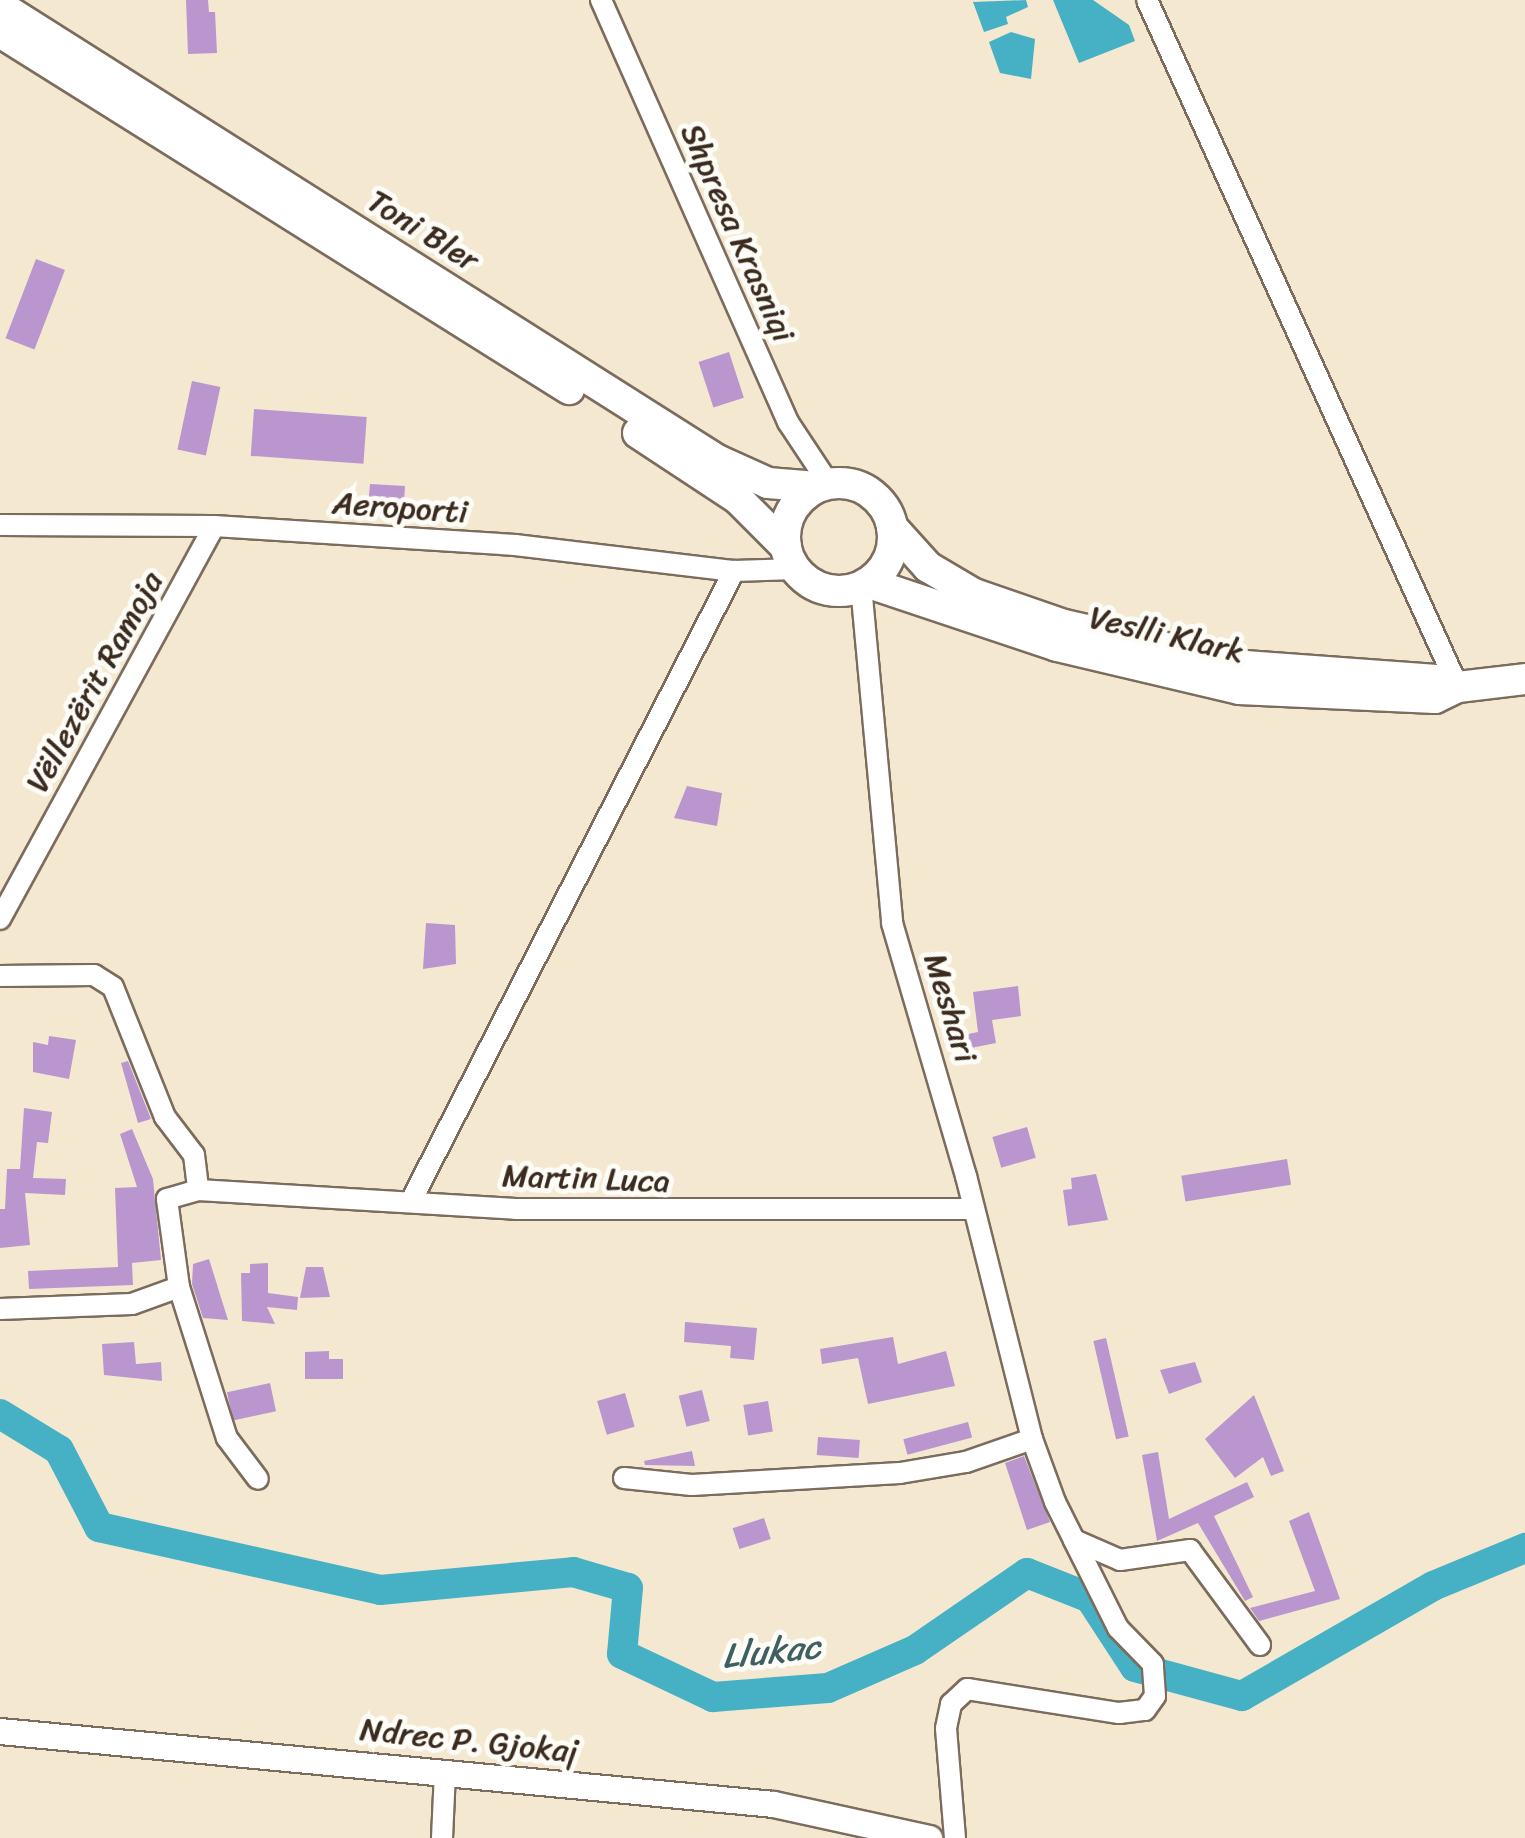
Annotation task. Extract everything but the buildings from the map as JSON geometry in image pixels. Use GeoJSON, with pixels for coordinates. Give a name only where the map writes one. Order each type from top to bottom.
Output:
{"type":"FeatureCollection","features":[{"type":"Feature","properties":{"kind":"main road","name":"Toni Bler"},"geometry":{"type":"LineString","coordinates":[[0,6],[717,460],[768,483],[823,485]]}},
{"type":"Feature","properties":{"kind":"main road","name":"Toni Bler"},"geometry":{"type":"LineString","coordinates":[[0,32],[710,479],[759,515],[791,558]]}},
{"type":"Feature","properties":{"kind":"main road"},"geometry":{"type":"LineString","coordinates":[[823,485],[864,489],[882,504],[892,526],[887,562],[865,584],[825,589],[791,558],[791,512],[823,485]]}},
{"type":"Feature","properties":{"kind":"main road","name":"Veslli Klark"},"geometry":{"type":"LineString","coordinates":[[892,526],[928,567],[974,594],[1064,625],[1245,666],[1432,678],[1458,687]]}},
{"type":"Feature","properties":{"kind":"main road","name":"Veslli Klark"},"geometry":{"type":"LineString","coordinates":[[865,584],[1058,646],[1240,689],[1434,698],[1458,687],[1525,679]]}},
{"type":"Feature","properties":{"kind":"street","name":"Shpresa Krasniqi"},"geometry":{"type":"LineString","coordinates":[[601,0],[788,422],[823,485]]}},
{"type":"Feature","properties":{"kind":"street"},"geometry":{"type":"LineString","coordinates":[[1147,0],[1458,687]]}},
{"type":"Feature","properties":{"kind":"street","name":"Aeroporti"},"geometry":{"type":"LineString","coordinates":[[0,525],[214,526],[515,545],[734,571],[791,558]]}},
{"type":"Feature","properties":{"kind":"street","name":"Vëllezërit Ramoja"},"geometry":{"type":"LineString","coordinates":[[0,918],[214,526]]}},
{"type":"Feature","properties":{"kind":"street"},"geometry":{"type":"LineString","coordinates":[[412,1200],[734,571]]}},
{"type":"Feature","properties":{"kind":"street","name":"Meshari"},"geometry":{"type":"LineString","coordinates":[[865,584],[892,923],[1032,1439],[1074,1540]]}},
{"type":"Feature","properties":{"kind":"street"},"geometry":{"type":"LineString","coordinates":[[0,976],[94,975],[112,987],[165,1118],[194,1155],[198,1190],[166,1200],[179,1286],[227,1438],[258,1479]]}},
{"type":"Feature","properties":{"kind":"street","name":"Martin Luca"},"geometry":{"type":"LineString","coordinates":[[198,1190],[709,1213],[972,1210]]}},
{"type":"Feature","properties":{"kind":"street"},"geometry":{"type":"LineString","coordinates":[[0,1308],[102,1308],[148,1301],[179,1286]]}},
{"type":"Feature","properties":{"kind":"street"},"geometry":{"type":"LineString","coordinates":[[624,1478],[692,1485],[900,1473],[966,1462],[1032,1439]]}},
{"type":"Feature","properties":{"kind":"street"},"geometry":{"type":"LineString","coordinates":[[1074,1540],[1120,1560],[1190,1550],[1260,1645]]}},
{"type":"Feature","properties":{"kind":"street"},"geometry":{"type":"LineString","coordinates":[[955,1838],[946,1728],[952,1704],[967,1689],[1118,1713],[1145,1710],[1155,1696],[1153,1664],[1118,1628],[1074,1540]]}},
{"type":"Feature","properties":{"kind":"street","name":"Ndrec P. Gjokaj"},"geometry":{"type":"LineString","coordinates":[[0,1730],[772,1804],[929,1838]]}},
{"type":"Feature","properties":{"kind":"street"},"geometry":{"type":"LineString","coordinates":[[442,1838],[444,1771]]}},
{"type":"Feature","properties":{"kind":"water"},"geometry":{"type":"Polygon","coordinates":[[[1026,0],[1028,7],[1006,17],[1008,24],[984,32],[973,2],[1026,0]]]}},
{"type":"Feature","properties":{"kind":"water"},"geometry":{"type":"Polygon","coordinates":[[[1053,0],[1093,0],[1129,25],[1135,41],[1079,63],[1053,0]]]}},
{"type":"Feature","properties":{"kind":"water"},"geometry":{"type":"Polygon","coordinates":[[[1011,32],[1035,39],[1031,79],[1000,73],[989,42],[1011,32]]]}},
{"type":"Feature","properties":{"kind":"waterway","name":"Llukac"},"geometry":{"type":"LineString","coordinates":[[0,1414],[59,1450],[99,1527],[380,1590],[573,1572],[628,1588],[622,1654],[713,1697],[828,1688],[915,1650],[1027,1573],[1090,1598],[1135,1667],[1242,1696],[1433,1586],[1525,1548]]}}]}
